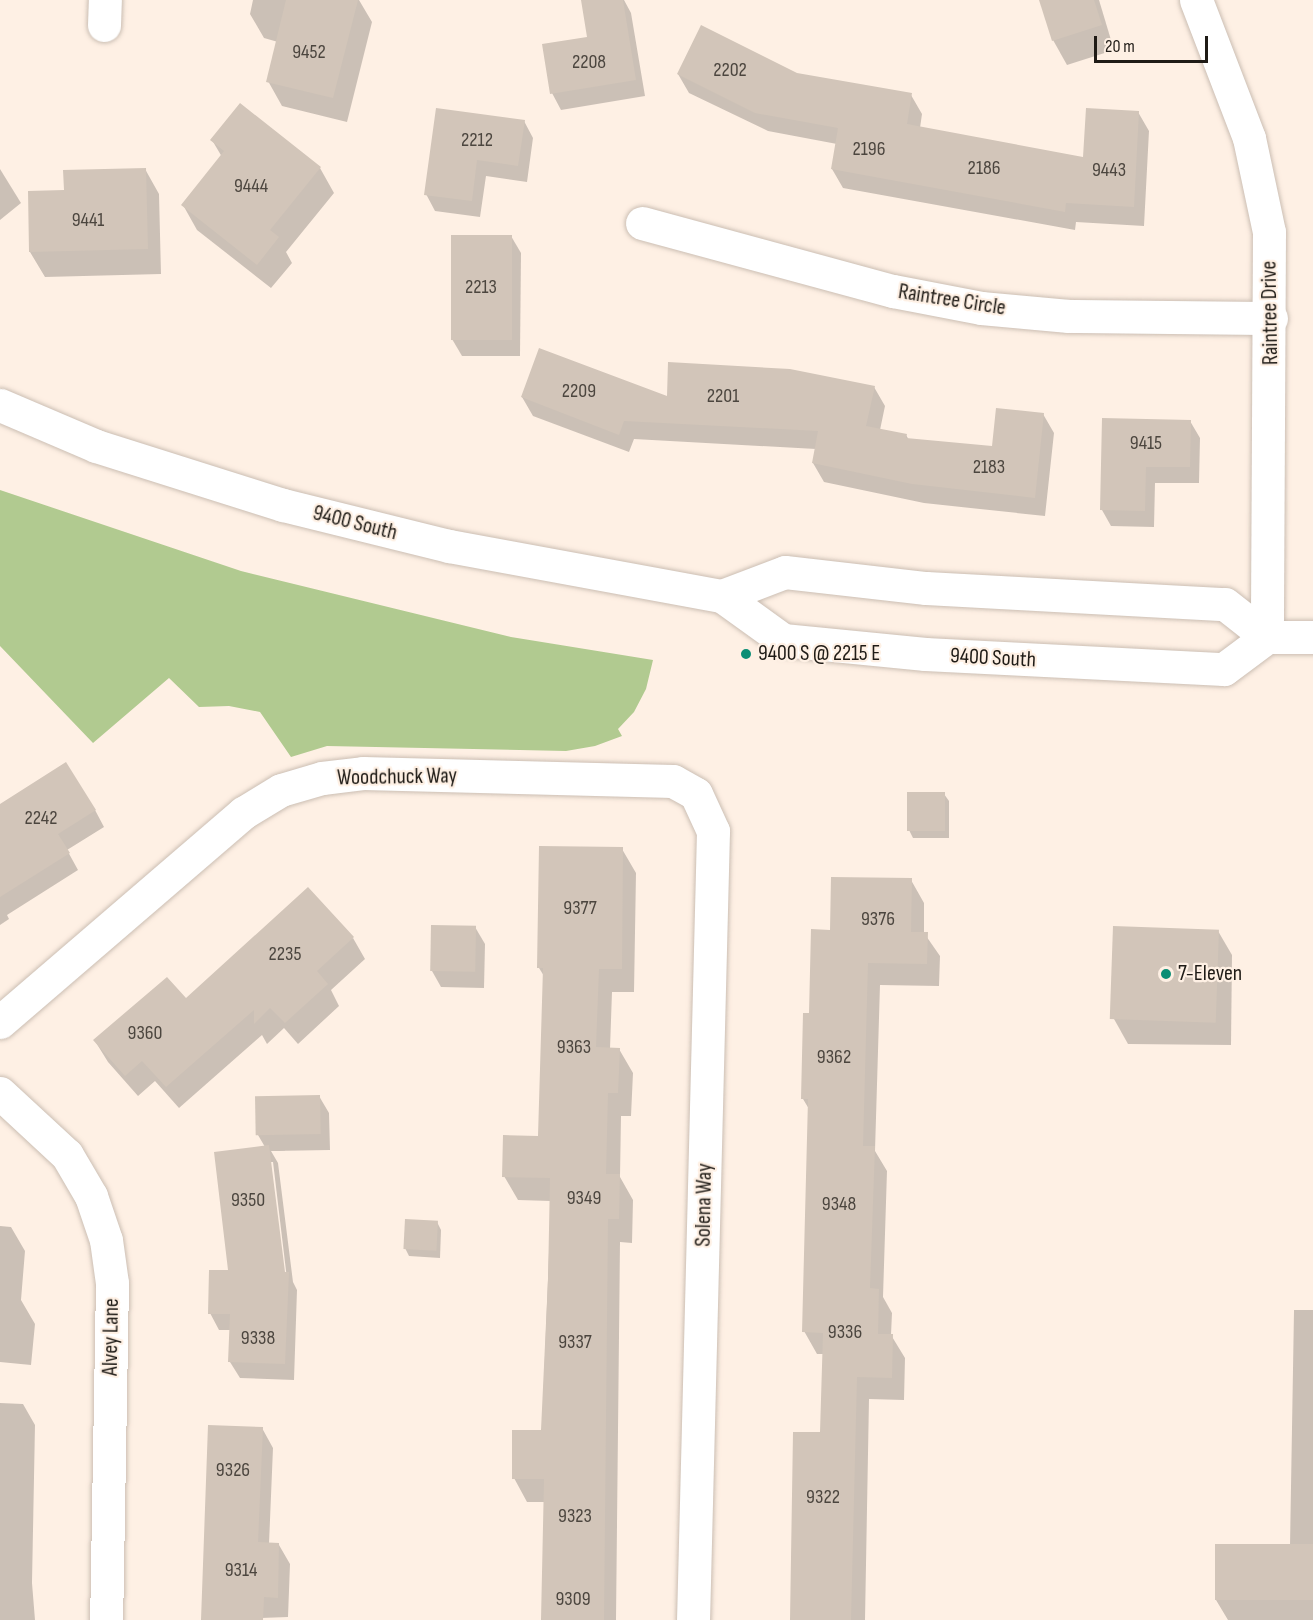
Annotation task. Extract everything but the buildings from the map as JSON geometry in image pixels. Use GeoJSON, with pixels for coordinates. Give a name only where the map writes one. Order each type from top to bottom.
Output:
{"type":"FeatureCollection","features":[{"type":"Feature","properties":{"kind":"street","name":"Raintree Drive"},"geometry":{"type":"LineString","coordinates":[[1196,0],[1249,138],[1269,232],[1271,318],[1267,637]]}},
{"type":"Feature","properties":{"kind":"street","name":"Raintree Circle"},"geometry":{"type":"LineString","coordinates":[[642,223],[893,291],[981,308],[1069,316],[1271,318]]}},
{"type":"Feature","properties":{"kind":"street","name":"9400 South"},"geometry":{"type":"LineString","coordinates":[[0,405],[96,446],[283,505],[449,546],[722,596],[783,640],[925,654],[1224,669],[1267,637]]}},
{"type":"Feature","properties":{"kind":"street"},"geometry":{"type":"LineString","coordinates":[[722,596],[785,572],[926,588],[1225,604],[1267,637],[1313,637]]}},
{"type":"Feature","properties":{"kind":"street","name":"Woodchuck Way"},"geometry":{"type":"LineString","coordinates":[[0,1022],[243,813],[282,790],[322,778],[363,773],[673,781],[696,794]]}},
{"type":"Feature","properties":{"kind":"street","name":"Solena Way"},"geometry":{"type":"LineString","coordinates":[[693,1620],[713,831],[696,794]]}},
{"type":"Feature","properties":{"kind":"street","name":"Alvey Lane"},"geometry":{"type":"LineString","coordinates":[[0,1093],[67,1155],[91,1196],[106,1240],[112,1283],[106,1620]]}},
{"type":"Feature","properties":{"kind":"green space"},"geometry":{"type":"Polygon","coordinates":[[[0,490],[241,571],[511,637],[653,660],[646,689],[634,712],[618,729],[622,736],[595,746],[566,751],[327,746],[291,757],[260,712],[229,706],[199,707],[169,678],[93,743],[0,646],[0,490]]]}},
{"type":"Feature","properties":{"kind":"place","name":"9400 S @ 2215 E"},"geometry":{"type":"Point","coordinates":[746,654]}},
{"type":"Feature","properties":{"kind":"place","name":"7-Eleven"},"geometry":{"type":"Point","coordinates":[1166,974]}}]}
